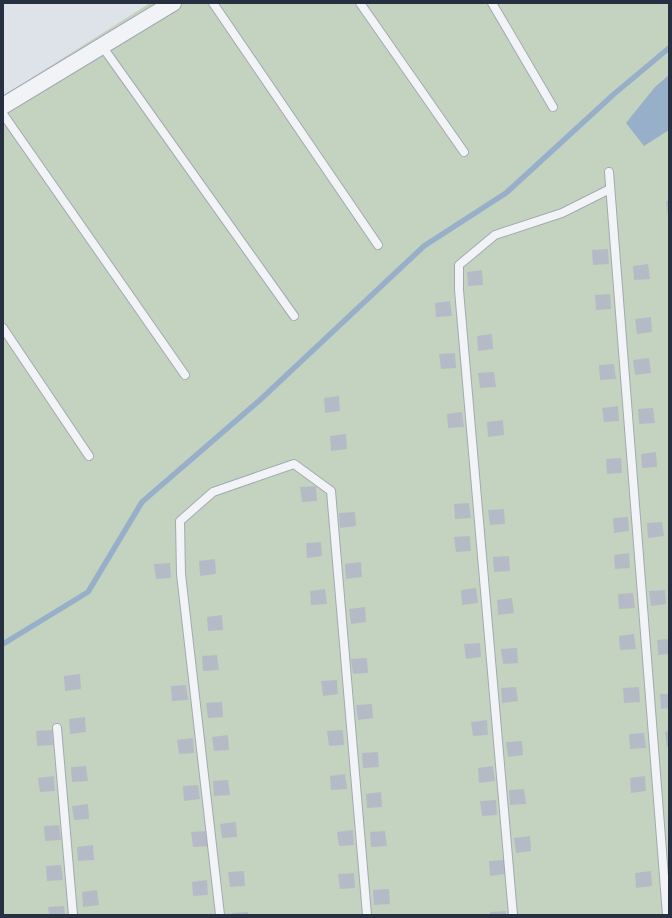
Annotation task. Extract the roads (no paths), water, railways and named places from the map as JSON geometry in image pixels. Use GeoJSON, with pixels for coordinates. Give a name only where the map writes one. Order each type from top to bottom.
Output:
{"type":"FeatureCollection","features":[{"type":"Feature","properties":{"kind":"street"},"geometry":{"type":"LineString","coordinates":[[3,106],[173,3]]}},
{"type":"Feature","properties":{"kind":"lane"},"geometry":{"type":"LineString","coordinates":[[213,3],[378,245]]}},
{"type":"Feature","properties":{"kind":"lane"},"geometry":{"type":"LineString","coordinates":[[360,3],[464,152]]}},
{"type":"Feature","properties":{"kind":"lane"},"geometry":{"type":"LineString","coordinates":[[492,3],[553,107]]}},
{"type":"Feature","properties":{"kind":"lane"},"geometry":{"type":"LineString","coordinates":[[102,46],[294,316]]}},
{"type":"Feature","properties":{"kind":"lane"},"geometry":{"type":"LineString","coordinates":[[3,114],[185,375]]}},
{"type":"Feature","properties":{"kind":"lane"},"geometry":{"type":"LineString","coordinates":[[609,172],[667,915]]}},
{"type":"Feature","properties":{"kind":"lane"},"geometry":{"type":"LineString","coordinates":[[513,915],[458,265],[495,235],[562,213],[610,189]]}},
{"type":"Feature","properties":{"kind":"lane"},"geometry":{"type":"LineString","coordinates":[[3,328],[90,456]]}},
{"type":"Feature","properties":{"kind":"lane"},"geometry":{"type":"LineString","coordinates":[[220,915],[181,574],[180,521],[213,492],[294,464],[331,491],[367,915]]}},
{"type":"Feature","properties":{"kind":"lane"},"geometry":{"type":"LineString","coordinates":[[57,728],[73,915]]}},
{"type":"Feature","properties":{"kind":"water"},"geometry":{"type":"Polygon","coordinates":[[[669,75],[669,130],[644,146],[626,123],[655,87],[669,75]]]}},
{"type":"Feature","properties":{"kind":"waterway"},"geometry":{"type":"LineString","coordinates":[[3,644],[88,592],[142,502],[260,400],[424,246],[506,193],[614,94],[669,48]]}}]}
